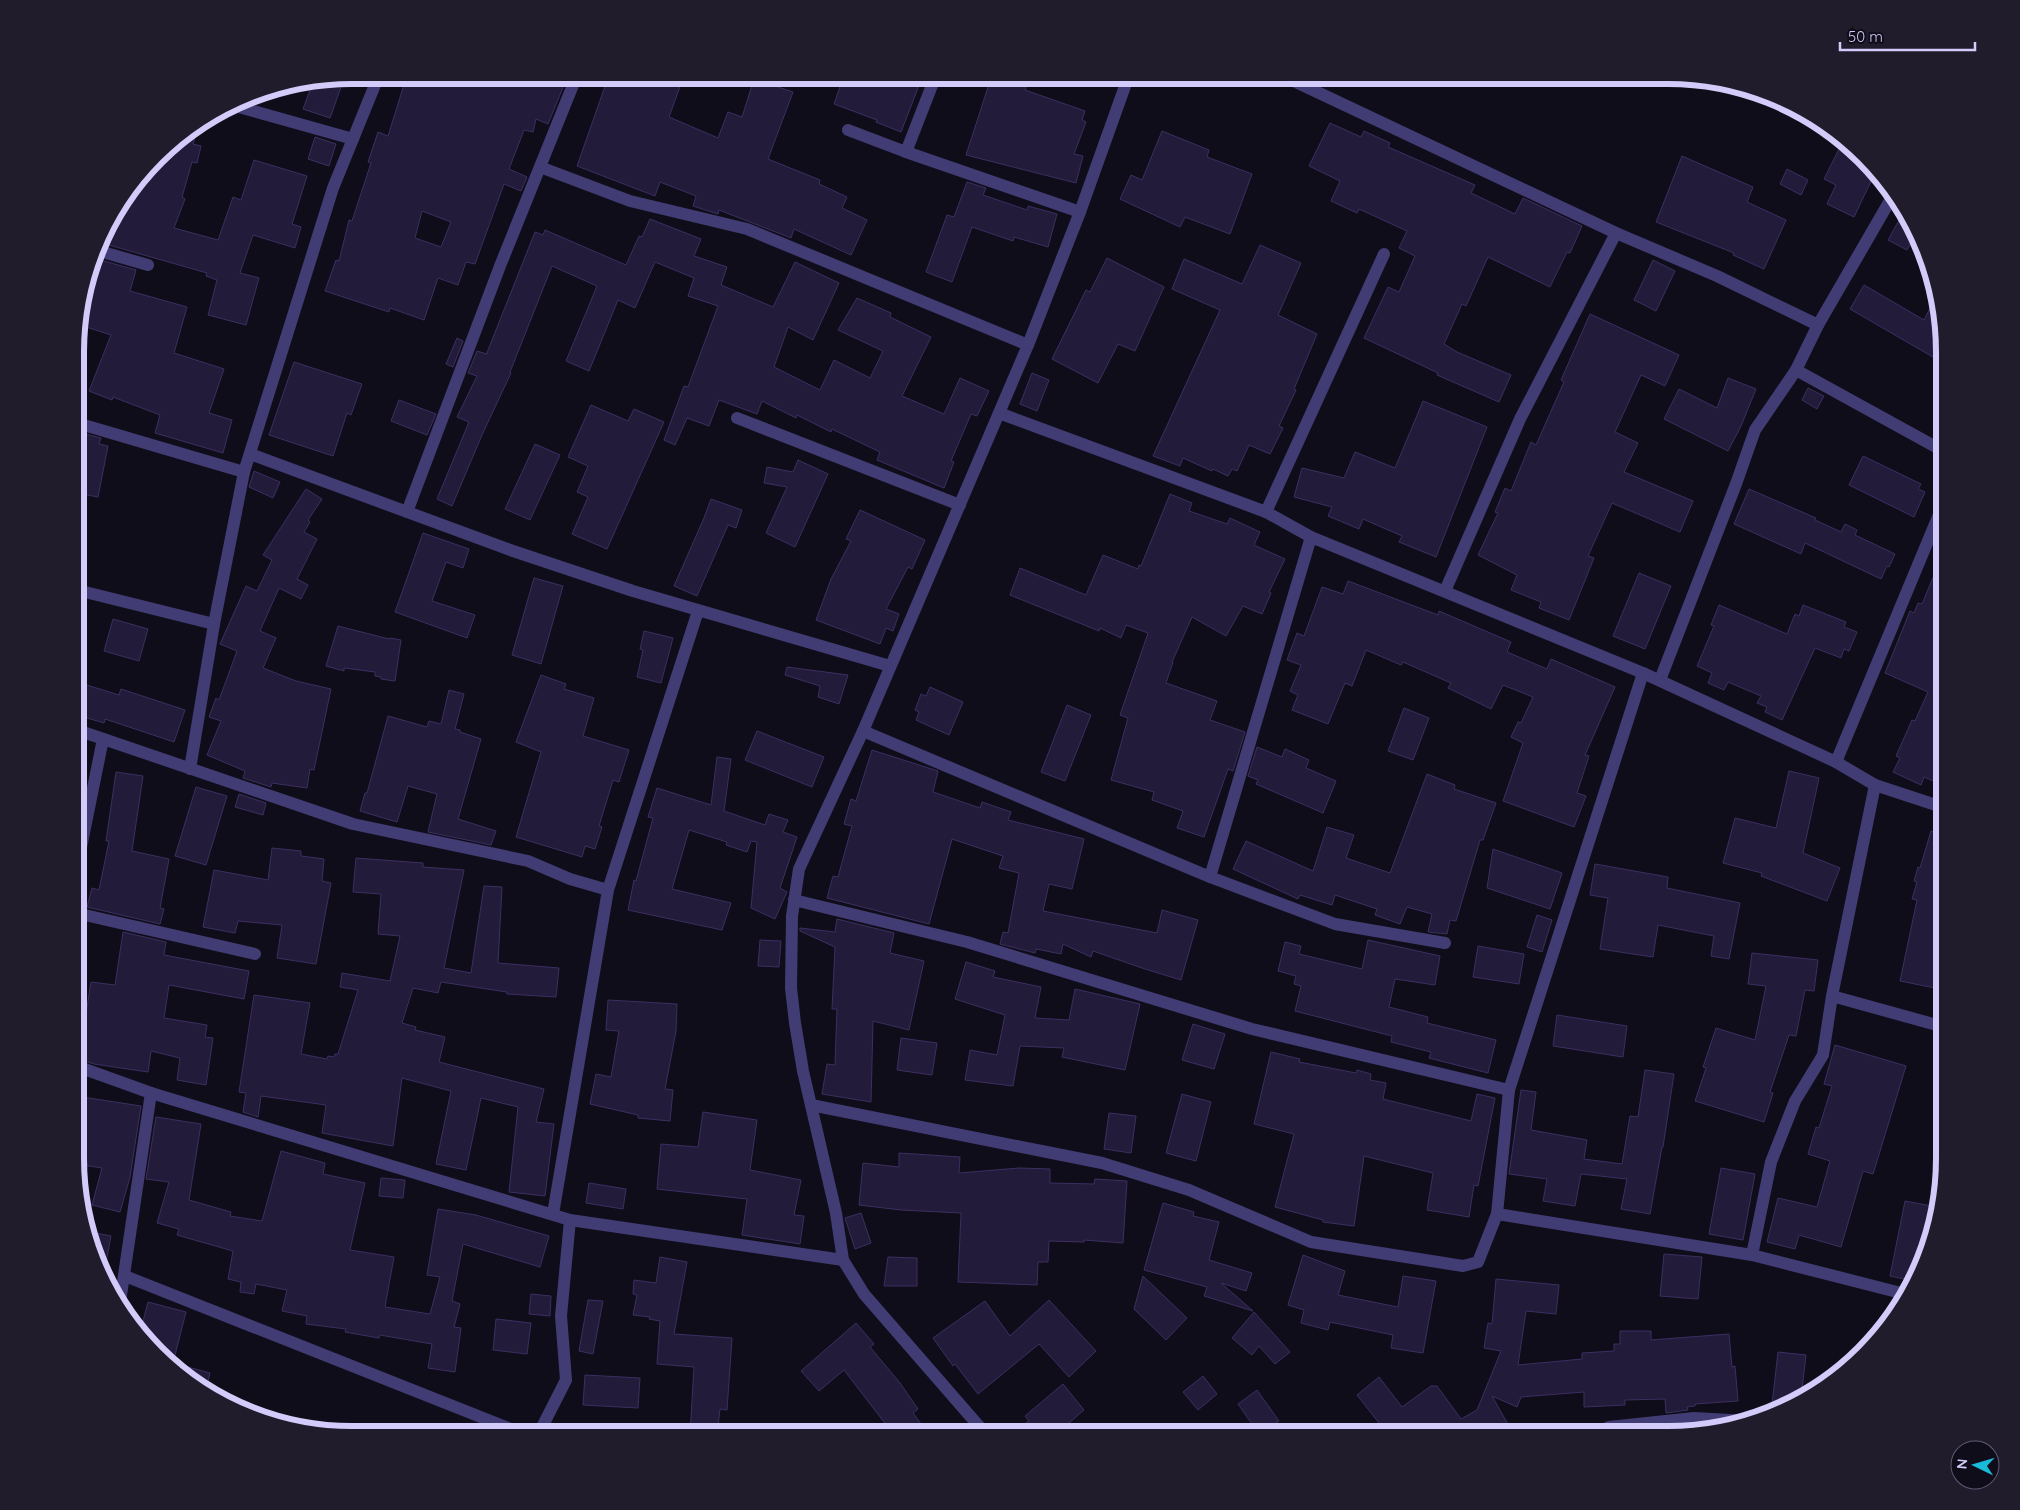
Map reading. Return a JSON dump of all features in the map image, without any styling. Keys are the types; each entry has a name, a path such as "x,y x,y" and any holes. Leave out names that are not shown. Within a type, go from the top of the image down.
{"street":[{"path":"190,769 214,624 244,472 333,188 375,84"},
{"path":"407,512 573,84"},
{"path":"906,152 932,84"},
{"path":"976,1424 864,1294 843,1260 836,1213 811,1105 795,1023 791,988 792,916 799,869 863,731 1028,345 1080,212 1126,84"},
{"path":"1300,84 1616,233 1717,276 1818,325"},
{"path":"241,108 353,139"},
{"path":"848,130 1080,212"},
{"path":"540,167 630,201 747,228 1028,345"},
{"path":"1660,680 1733,493 1755,430 1796,370 1818,325 1890,201"},
{"path":"1445,591 1520,419 1616,233"},
{"path":"103,252 148,265"},
{"path":"1266,512 1384,254"},
{"path":"1796,370 1936,447"},
{"path":"999,414 1266,512 1312,537 1643,672 1836,762 1875,785 1936,805"},
{"path":"737,418 960,505"},
{"path":"84,426 244,472"},
{"path":"250,454 513,551 698,611 890,666"},
{"path":"1836,762 1936,522"},
{"path":"1210,877 1312,537"},
{"path":"84,592 214,624"},
{"path":"553,1214 608,890 698,611"},
{"path":"811,1105 1102,1163 1189,1190 1311,1242 1462,1266 1478,1262 1497,1214 1509,1090 1643,672"},
{"path":"863,731 1210,877 1335,924 1445,943"},
{"path":"84,733 353,824 528,861 570,879 608,890"},
{"path":"84,833 103,739"},
{"path":"1752,1255 1771,1162 1795,1101 1823,1055 1832,996 1875,785"},
{"path":"794,900 967,942 1252,1029 1509,1090"},
{"path":"84,916 255,954"},
{"path":"1832,996 1936,1025"},
{"path":"84,1069 151,1093 570,1220 843,1260"},
{"path":"121,1294 151,1093"},
{"path":"1497,1214 1752,1255 1900,1292"},
{"path":"542,1426 566,1380 561,1316 570,1220"},
{"path":"125,1276 506,1426"},
{"path":"1618,1426 1694,1418 1725,1420"}],"building":[{"path":"342,84 330,118 303,109 311,87"},
{"path":"404,84 564,84 548,124 536,119 533,132 524,130 509,169 527,177 521,191 504,184 475,264 466,262 458,285 438,278 424,320 390,308 389,312 325,291 336,260 339,261 349,220 352,221 371,163 368,162 378,132 388,136","holes":["422,211 451,222 441,247 415,238"]},
{"path":"606,84 681,84 669,117 718,138 728,112 742,117 752,84 769,84 793,92 768,159 820,180 819,184 847,197 842,208 867,220 851,255 794,229 791,238 719,210 718,214 693,206 696,196 660,182 655,196 577,166"},
{"path":"841,84 920,84 901,132 876,122 877,120 834,104"},
{"path":"989,84 1027,84 1025,90 1085,111 1082,120 1086,122 1074,154 1083,156 1076,183 966,155"},
{"path":"1330,123 1361,137 1364,131 1390,143 1388,147 1475,185 1471,193 1515,214 1523,198 1582,226 1570,253 1567,252 1550,287 1488,257 1466,306 1462,304 1444,344 1457,352 1511,375 1499,402 1437,375 1438,373 1364,338 1388,287 1399,292 1415,256 1399,248 1407,231 1359,209 1357,213 1331,201 1340,181 1309,166"},
{"path":"1162,131 1209,150 1207,157 1252,174 1230,234 1185,217 1180,227 1120,199 1131,175 1142,180"},
{"path":"196,134 193,144 201,146 197,163 192,162 182,197 185,199 174,228 218,240 233,197 241,200 254,160 307,176 292,224 301,227 295,248 253,235 240,273 259,278 246,325 208,315 217,280 206,276 207,273 106,244 129,203 150,175 175,150"},
{"path":"315,137 336,144 329,166 308,159"},
{"path":"1840,147 1858,162 1872,178 1854,217 1827,204 1836,185 1824,179"},
{"path":"1682,156 1753,187 1747,202 1786,220 1764,269 1733,255 1734,253 1656,222"},
{"path":"1787,169 1808,180 1801,195 1780,184"},
{"path":"967,182 986,188 983,195 1027,210 1028,206 1057,214 1048,247 1014,237 1013,241 972,227 952,282 926,272 947,215 954,217"},
{"path":"1900,218 1912,240 1907,250 1888,240"},
{"path":"650,219 701,239 694,256 727,267 721,285 773,307 795,262 839,283 813,340 788,327 774,367 820,390 834,360 870,378 883,351 838,330 857,298 891,313 890,317 931,337 902,396 944,414 960,378 989,391 977,416 971,414 951,461 954,462 944,488 877,460 880,452 832,429 831,432 797,415 796,418 762,401 757,414 719,400 709,426 687,418 675,445 664,440 684,386 688,387 718,306 688,296 694,278 655,262 635,308 618,300 589,371 566,361 597,286 552,266 511,373 452,506 437,499 469,422 457,417 477,376 468,373 477,351 487,354 535,232 543,235 545,230 626,265 639,236 642,237"},
{"path":"1260,245 1301,263 1278,315 1317,334 1294,389 1296,390 1279,426 1283,428 1270,454 1249,445 1237,471 1232,469 1228,476 1183,458 1180,466 1153,456 1220,310 1172,289 1184,259 1242,284"},
{"path":"1107,258 1164,287 1135,351 1118,344 1098,383 1052,359 1086,290 1090,292"},
{"path":"100,260 136,270 130,291 187,307 174,353 224,369 209,413 232,420 223,453 155,433 160,415 113,397 112,400 89,391 111,335 85,327 89,300"},
{"path":"1653,260 1675,271 1656,311 1634,300"},
{"path":"1864,285 1924,320 1932,304 1936,335 1936,359 1850,309"},
{"path":"1590,314 1679,355 1665,386 1641,375 1615,432 1638,443 1624,472 1693,501 1680,532 1612,503 1588,556 1594,558 1569,620 1539,608 1541,602 1511,590 1517,575 1478,555 1498,513 1495,512 1505,488 1511,491 1531,442 1536,445 1564,382 1561,380"},
{"path":"457,338 463,341 453,367 446,364"},
{"path":"294,362 362,384 351,415 347,413 333,456 269,435"},
{"path":"1032,373 1049,380 1037,411 1020,404"},
{"path":"1728,378 1756,389 1741,426 1728,451 1664,419 1679,389 1717,408"},
{"path":"1808,388 1824,396 1817,409 1802,400"},
{"path":"399,400 436,414 427,435 391,421"},
{"path":"1423,401 1487,427 1436,557 1399,542 1402,536 1363,519 1359,529 1328,516 1332,507 1294,497 1302,468 1344,478 1355,452 1395,468"},
{"path":"591,405 628,421 634,409 664,422 607,549 572,534 588,497 577,492 588,466 568,457"},
{"path":"85,434 101,438 99,444 108,446 98,497 84,494"},
{"path":"535,444 560,455 530,520 505,509"},
{"path":"1863,456 1921,484 1918,489 1925,492 1914,517 1849,485"},
{"path":"798,460 828,474 795,547 766,533 787,487 764,483 767,467 793,472"},
{"path":"254,471 280,482 273,498 249,487"},
{"path":"306,489 322,499 308,520 310,522 304,532 317,539 297,579 308,585 301,599 279,588 260,631 276,638 263,668 296,681 331,689 314,770 310,769 307,788 272,783 271,787 243,778 245,771 207,755 221,721 209,717 216,698 219,700 237,651 220,644 246,586 257,591 272,560 263,555"},
{"path":"1749,489 1816,518 1815,520 1841,532 1845,524 1857,530 1855,535 1895,554 1889,567 1887,566 1881,579 1805,543 1801,554 1734,524"},
{"path":"1170,494 1192,503 1189,511 1227,524 1230,518 1260,532 1254,545 1285,559 1269,592 1271,593 1262,614 1243,606 1226,636 1192,617 1172,662 1166,683 1217,701 1210,720 1245,732 1233,771 1228,769 1204,837 1177,828 1183,811 1152,800 1154,792 1111,780 1128,718 1120,715 1148,633 1126,625 1121,638 1100,628 1099,631 1010,595 1020,568 1086,595 1103,555 1138,569 1139,565 1141,566"},
{"path":"711,499 742,510 736,528 728,525 697,596 674,586"},
{"path":"860,510 925,540 912,569 908,567 886,609 899,614 893,631 886,628 880,644 816,620 831,579 851,541 846,539"},
{"path":"423,533 469,549 463,568 446,562 432,601 475,615 467,638 395,612"},
{"path":"1936,571 1936,782 1924,777 1921,785 1893,772 1900,758 1896,756 1912,720 1915,721 1928,692 1885,673 1910,611 1914,613 1918,603 1922,604"},
{"path":"1639,573 1671,586 1645,649 1613,636"},
{"path":"534,578 563,586 541,664 512,655"},
{"path":"1348,581 1438,615 1439,611 1511,642 1507,652 1547,669 1551,659 1615,687 1585,755 1589,756 1577,793 1586,796 1574,827 1503,801 1523,743 1511,737 1518,722 1521,723 1533,697 1503,685 1491,709 1448,688 1451,683 1403,662 1401,665 1366,650 1352,686 1345,683 1328,724 1292,710 1298,695 1290,691 1301,665 1287,660 1297,633 1304,636 1322,587 1343,594"},
{"path":"1719,605 1787,634 1795,614 1799,616 1803,605 1846,622 1844,627 1857,632 1849,651 1844,649 1841,658 1815,648 1782,720 1765,712 1767,707 1757,703 1761,696 1728,682 1724,690 1708,683 1712,673 1697,666 1714,626 1711,625"},
{"path":"113,619 148,629 139,661 104,651"},
{"path":"338,626 389,639 401,640 395,681 381,679 381,677 375,676 375,672 344,668 344,671 326,666"},
{"path":"644,631 673,638 661,683 637,677 643,650 640,649"},
{"path":"787,667 848,675 839,704 818,697 820,686 785,675"},
{"path":"541,675 566,684 564,689 594,698 583,736 629,750 619,782 613,780 599,826 602,827 595,849 585,846 582,857 516,837 541,752 516,742"},
{"path":"84,684 119,695 121,689 185,710 174,742 105,719 104,723 84,717"},
{"path":"930,687 963,702 949,735 916,720 919,712 915,710 921,694 926,696"},
{"path":"449,690 464,694 455,729 481,739 458,819 496,831 491,845 428,832 437,794 408,786 397,822 360,811 365,793 367,793 388,716 427,727 429,721 441,724"},
{"path":"1067,705 1091,715 1065,781 1041,772"},
{"path":"1404,708 1429,718 1413,760 1388,751"},
{"path":"757,731 824,757 812,787 745,760"},
{"path":"1257,747 1282,757 1285,749 1309,760 1306,768 1336,781 1323,813 1256,784 1258,780 1248,776"},
{"path":"872,750 938,771 933,792 980,808 982,802 1011,812 1008,820 1084,839 1072,889 1049,884 1043,911 1157,933 1162,910 1198,920 1181,980 1093,951 1091,957 1063,944 1061,954 1036,949 1035,953 1000,944 1003,932 1008,933 1019,873 999,868 1003,856 952,839 929,924 827,898 833,876 838,877 852,826 844,824 851,799 856,801"},
{"path":"717,757 731,759 724,811 765,825 769,814 788,820 783,832 797,837 780,888 787,892 775,919 751,908 757,842 751,841 747,852 726,845 727,842 689,830 672,889 731,903 722,930 628,910 634,880 636,881 653,818 648,817 657,788 711,805"},
{"path":"1789,771 1819,778 1803,853 1840,868 1827,901 1761,876 1762,873 1723,863 1735,818 1776,828"},
{"path":"116,772 143,776 132,851 169,859 160,908 164,909 160,924 87,907 92,888 99,890 109,841 106,841"},
{"path":"1427,774 1455,785 1454,789 1496,803 1483,840 1480,840 1456,921 1450,920 1447,934 1428,932 1432,914 1407,907 1400,924 1375,915 1377,909 1335,895 1332,905 1300,895 1298,899 1233,869 1246,841 1313,871 1327,827 1354,835 1346,858 1390,873"},
{"path":"196,787 227,796 206,865 175,856"},
{"path":"239,794 266,803 263,815 235,807"},
{"path":"1931,831 1936,832 1936,988 1900,981 1917,900 1912,899 1917,882 1914,881 1918,867 1920,868"},
{"path":"272,848 301,851 301,856 324,859 322,881 331,883 316,964 277,958 282,925 238,921 235,933 203,927 214,870 268,880"},
{"path":"1493,849 1562,873 1550,909 1487,888"},
{"path":"356,858 423,863 423,867 464,870 444,968 471,973 484,886 502,887 498,963 559,968 556,997 507,994 507,992 441,982 438,993 413,988 402,1023 416,1027 415,1030 445,1037 439,1062 544,1089 536,1122 554,1124 545,1196 509,1192 518,1107 481,1098 466,1170 436,1164 451,1091 402,1078 393,1146 322,1133 326,1105 261,1096 258,1117 243,1112 246,1093 239,1092 254,995 310,1003 301,1054 327,1059 328,1056 334,1057 335,1054 338,1054 358,990 340,987 342,973 390,981 400,936 378,934 381,894 353,892"},
{"path":"1595,864 1668,877 1667,888 1740,903 1729,959 1711,956 1714,936 1658,925 1653,957 1600,949 1608,898 1590,895"},
{"path":"1537,915 1552,920 1542,952 1527,947"},
{"path":"837,919 894,933 890,953 924,961 909,1030 873,1021 871,1102 822,1094 827,1064 835,1065 837,1009 832,1009 835,947 800,931 800,928 835,932"},
{"path":"123,932 166,942 164,955 249,971 244,999 169,985 164,1018 207,1025 205,1037 213,1038 206,1085 177,1080 180,1058 151,1051 148,1072 94,1064 84,1061 84,1027 91,982 115,985"},
{"path":"760,940 781,941 779,967 758,966"},
{"path":"1368,940 1440,956 1435,985 1395,979 1389,1007 1428,1017 1427,1023 1496,1040 1488,1073 1429,1058 1431,1052 1391,1042 1392,1036 1295,1011 1301,986 1294,984 1296,976 1278,971 1285,942 1301,946 1299,954 1362,969"},
{"path":"1478,946 1524,954 1519,984 1473,977"},
{"path":"1752,953 1818,960 1814,991 1805,990 1796,1036 1789,1035 1770,1092 1773,1093 1764,1122 1695,1101 1706,1068 1703,1067 1716,1028 1755,1040 1766,986 1748,984"},
{"path":"966,962 995,971 993,977 1041,987 1035,1018 1069,1020 1075,989 1140,1004 1125,1070 1062,1057 1064,1048 1020,1046 1013,1086 965,1080 970,1050 997,1055 1005,1015 955,999"},
{"path":"608,1000 677,1004 676,1031 665,1089 673,1090 670,1121 638,1118 638,1115 590,1104 596,1074 611,1077 619,1031 606,1030"},
{"path":"1557,1015 1627,1026 1623,1057 1553,1046"},
{"path":"1193,1024 1225,1034 1214,1069 1182,1060"},
{"path":"901,1038 937,1043 932,1075 897,1070"},
{"path":"1835,1045 1906,1066 1873,1174 1863,1171 1841,1247 1799,1235 1795,1249 1767,1242 1778,1198 1817,1207 1830,1161 1808,1154 1816,1127 1819,1128 1832,1086 1824,1084"},
{"path":"1271,1052 1300,1059 1299,1062 1356,1073 1357,1070 1371,1074 1370,1080 1386,1083 1383,1099 1471,1121 1477,1094 1495,1098 1478,1186 1474,1185 1469,1217 1427,1210 1433,1173 1364,1156 1354,1226 1323,1222 1323,1220 1275,1207 1294,1134 1254,1124"},
{"path":"1645,1070 1674,1074 1650,1214 1621,1209 1627,1179 1581,1174 1575,1206 1543,1201 1547,1179 1509,1174 1521,1090 1536,1092 1531,1130 1587,1140 1584,1159 1622,1164 1630,1116 1638,1117"},
{"path":"1182,1094 1211,1102 1196,1161 1166,1153"},
{"path":"84,1097 141,1106 130,1177 120,1212 92,1205 102,1168 84,1165"},
{"path":"703,1112 757,1120 750,1170 801,1180 794,1215 804,1216 800,1244 742,1235 747,1199 657,1189 661,1144 698,1147"},
{"path":"1109,1113 1136,1116 1131,1153 1104,1149"},
{"path":"156,1117 201,1124 189,1200 231,1212 230,1216 262,1221 281,1151 325,1163 323,1174 365,1183 350,1250 394,1257 385,1307 430,1314 440,1277 427,1275 438,1209 476,1215 549,1236 540,1267 463,1244 452,1301 460,1304 454,1327 461,1328 455,1372 428,1368 432,1344 380,1335 379,1338 345,1332 346,1329 306,1324 307,1316 282,1311 287,1290 256,1284 254,1294 240,1292 241,1282 228,1279 233,1251 177,1235 179,1229 157,1223 169,1182 146,1179"},
{"path":"899,1153 960,1157 959,1173 1019,1168 1050,1169 1050,1183 1094,1184 1095,1179 1127,1181 1123,1243 1084,1240 1084,1242 1049,1241 1048,1262 1038,1262 1037,1285 958,1282 961,1213 901,1210 859,1205 863,1163 899,1167"},
{"path":"1721,1168 1755,1174 1743,1240 1709,1234"},
{"path":"381,1178 405,1180 403,1198 379,1196"},
{"path":"589,1183 626,1189 623,1209 586,1203"},
{"path":"1905,1201 1932,1206 1922,1244 1909,1277 1907,1280 1890,1276"},
{"path":"1163,1203 1194,1212 1193,1216 1219,1222 1209,1260 1252,1273 1246,1291 1221,1283 1253,1311 1204,1296 1207,1287 1144,1270"},
{"path":"861,1213 871,1243 855,1249 845,1218"},
{"path":"95,1233 111,1236 106,1265"},
{"path":"1664,1254 1702,1257 1698,1299 1660,1296"},
{"path":"1303,1255 1345,1271 1338,1295 1398,1307 1403,1276 1436,1281 1423,1353 1391,1348 1393,1335 1330,1322 1328,1330 1301,1323 1304,1310 1288,1305"},
{"path":"660,1257 687,1262 674,1334 732,1338 727,1410 720,1409 718,1426 691,1426 694,1367 657,1364 660,1321 649,1319 650,1317 633,1315 637,1295 633,1294 634,1280 656,1283"},
{"path":"888,1257 917,1258 917,1286 884,1286"},
{"path":"1143,1276 1187,1318 1166,1340 1134,1309"},
{"path":"1496,1279 1559,1285 1556,1314 1526,1311 1518,1365 1582,1359 1582,1353 1614,1351 1614,1344 1620,1344 1620,1331 1651,1331 1651,1340 1729,1334 1732,1367 1735,1366 1738,1401 1695,1404 1695,1406 1687,1407 1688,1410 1666,1413 1665,1399 1625,1400 1625,1405 1584,1407 1584,1392 1521,1397 1517,1407 1492,1396 1509,1426 1378,1426 1379,1423 1357,1395 1379,1377 1402,1407 1431,1386 1437,1386 1461,1419 1477,1410 1501,1351 1484,1348 1488,1323 1492,1324"},
{"path":"531,1294 551,1296 550,1316 529,1314"},
{"path":"588,1300 603,1301 593,1354 579,1351"},
{"path":"1049,1300 1096,1351 1069,1377 1039,1344 978,1394 955,1364 953,1366 933,1338 985,1301 1010,1336"},
{"path":"148,1302 186,1312 174,1359 162,1348 142,1325"},
{"path":"1254,1312 1290,1352 1275,1364 1259,1346 1252,1355 1232,1338"},
{"path":"496,1319 531,1323 527,1354 493,1350"},
{"path":"856,1323 874,1344 870,1347 900,1383 918,1409 913,1413 922,1426 887,1426 844,1370 819,1391 801,1371"},
{"path":"1778,1352 1806,1355 1802,1390 1772,1406"},
{"path":"182,1365 210,1373 207,1384"},
{"path":"585,1375 640,1378 638,1408 583,1405"},
{"path":"1203,1376 1217,1394 1198,1410 1183,1392"},
{"path":"1063,1384 1084,1410 1065,1426 1022,1426 1029,1421 1025,1416"},
{"path":"1257,1390 1279,1421 1271,1426 1253,1426 1238,1404"}]}
